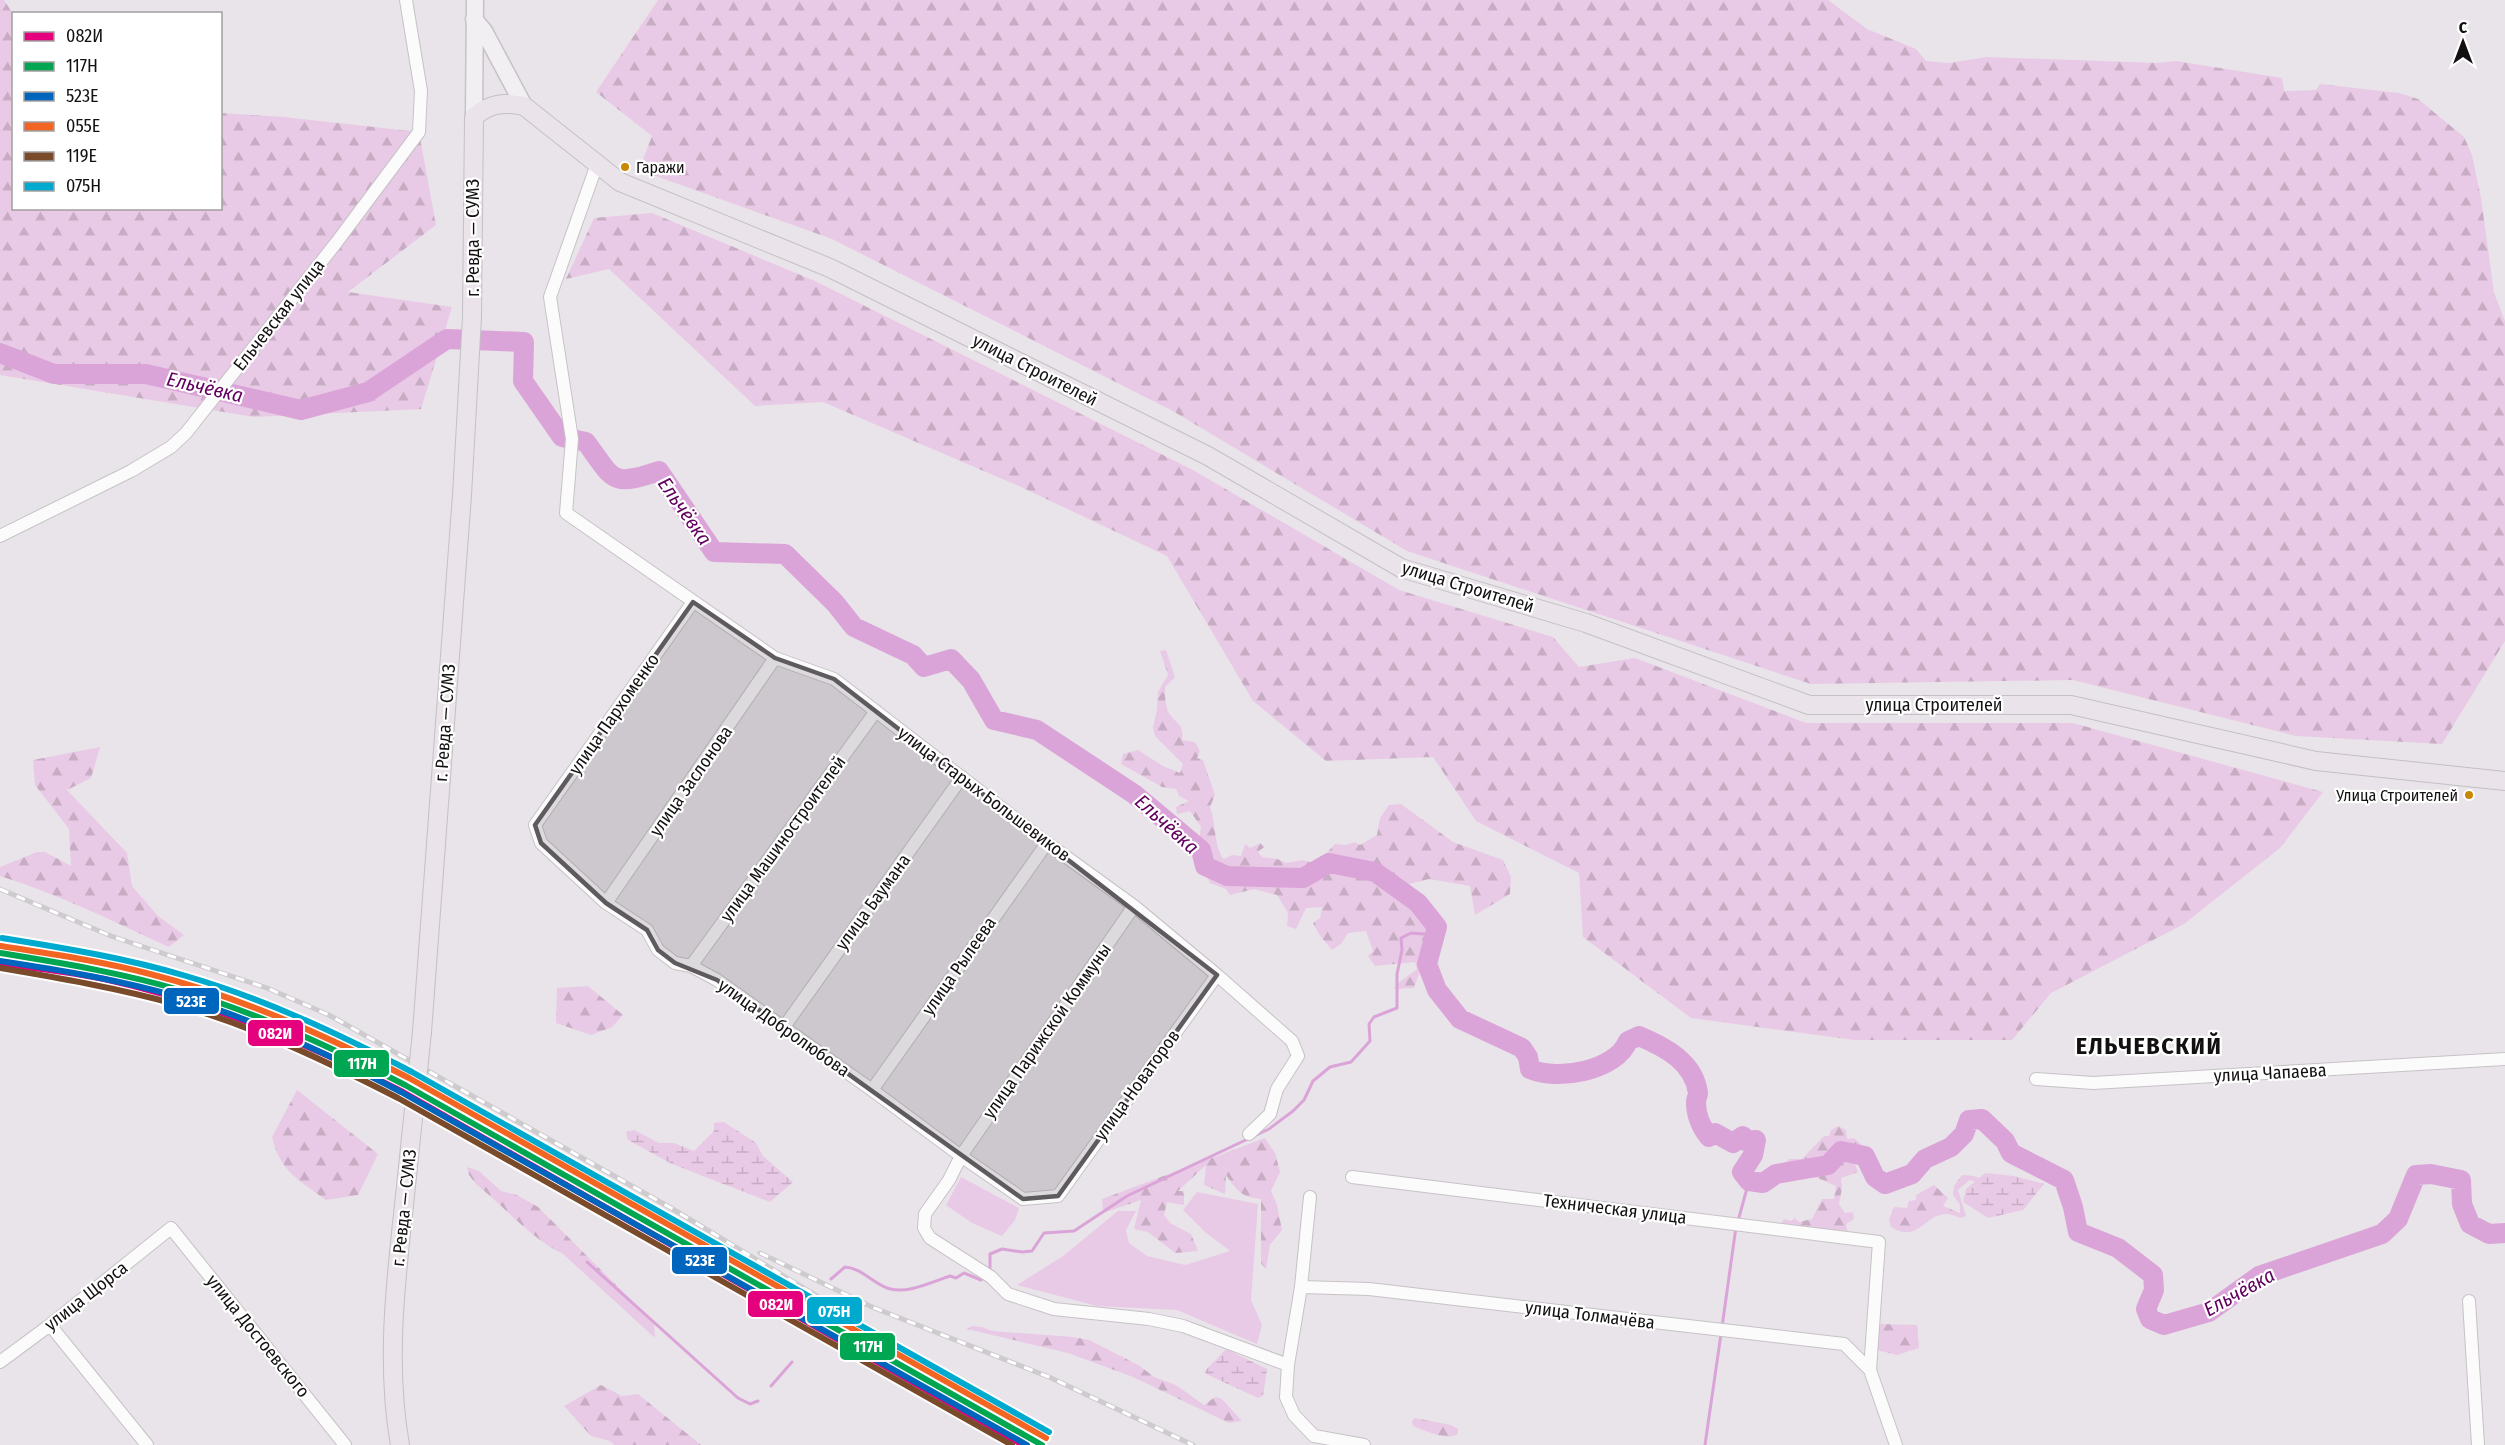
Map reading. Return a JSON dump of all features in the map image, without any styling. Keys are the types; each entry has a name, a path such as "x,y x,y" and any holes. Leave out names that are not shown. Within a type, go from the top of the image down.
{"main road":[{"path":"474,117 483,108 495,104 510,103 524,106"},
{"name":"улица Строителей","path":"524,106 620,182 830,268 1208,456 1401,568 1586,623 1809,705 2071,705 2316,761 2505,781"},
{"name":"г. Ревда — СУМЗ","path":"400,1445 393,1372 393,1317 422,1032 462,495 472,316 474,117"}],"street":[{"name":"Ельчевская улица","path":"0,536 131,471 171,447 186,433 336,243 419,132 421,91 406,0"},
{"name":"г. Ревда — СУМЗ","path":"474,0 474,117"},
{"name":"улица Строителей","path":"474,19 484,31 524,106"},
{"name":"улица Старых Большевиков","path":"597,164 550,297 572,439 566,513 693,603 776,658 834,679 1047,843 1134,906 1292,1041 1298,1056 1277,1089 1270,1114 1249,1134"},
{"name":"улица Пархоменко","path":"535,825 693,603"},
{"name":"улица Заслонова","path":"606,903 776,658"},
{"name":"улица Машиностроителей","path":"691,966 876,711"},
{"name":"улица Баумана","path":"784,1027 962,777"},
{"name":"улица Добролюбова","path":"535,825 541,843 606,903 647,930 658,950 675,963 691,966 717,980 1023,1198 1058,1196"},
{"name":"улица Рылеева","path":"872,1090 1047,843"},
{"name":"улица Парижской Коммуны","path":"1134,906 961,1156 949,1180 925,1214 924,1228 930,1238 991,1277 1008,1294 1054,1310 1149,1319 1183,1326 1288,1365"},
{"name":"улица Новаторов","path":"1058,1196 1217,975"},
{"name":"улица Чапаева","path":"2036,1079 2093,1083 2505,1059"},
{"name":"Техническая улица","path":"1352,1177 1879,1242 1870,1370"},
{"path":"1310,1197 1288,1365 1288,1404 1298,1420 1314,1436 1364,1445"},
{"name":"улица Щорса","path":"0,1362 171,1228"},
{"name":"улица Достоевского","path":"171,1228 345,1445"},
{"name":"улица Толмачёва","path":"1300,1287 1369,1289 1844,1344 1870,1370"},
{"path":"2469,1301 2478,1445"},
{"path":"50,1325 147,1445"},
{"path":"1870,1370 1896,1445"}],"highlighted area":[{"path":"693,602 775,658 834,679 1217,975 1058,1196 1023,1199 717,980 675,963 658,950 647,930 606,903 541,843 535,825"}],"green space":[{"path":"0,0 4,0 12,12 12,210 222,210 222,113 284,117 419,132 436,225 348,292 452,307 421,409 254,417 0,375"},
{"path":"658,0 1828,0 1867,29 1916,49 1926,61 1948,63 1987,57 2157,63 2176,61 2282,78 2284,91 2316,90 2320,84 2399,93 2418,99 2464,137 2472,155 2481,198 2494,293 2505,321 2505,641 2442,744 2296,736 2073,680 1811,684 1407,551 1171,410 832,239 639,170 652,136 596,92"},
{"path":"652,213 815,281 1193,470 1399,590 1553,637 1579,667 1635,658 1806,723 2073,723 2323,792 2280,848 2184,924 2051,993 2012,1040 1854,1040 1691,1018 1583,937 1579,873 1476,821 1433,757 1326,761 1253,701 1167,556 1021,487 823,402 755,406 609,269 566,279 594,218"},
{"path":"1166,650 1175,677 1165,687 1167,707 1181,728 1182,740 1195,742 1200,751 1197,758 1203,760 1215,795 1210,807 1218,849 1224,859 1232,855 1241,856 1245,844 1250,848 1260,843 1264,847 1258,852 1262,857 1286,863 1303,860 1313,863 1320,860 1335,844 1346,845 1355,842 1360,845 1377,835 1380,818 1389,805 1401,804 1453,842 1503,860 1511,877 1510,894 1475,915 1470,886 1429,879 1409,884 1439,918 1414,988 1394,989 1397,984 1417,969 1415,962 1375,966 1368,956 1373,951 1366,931 1348,933 1341,944 1332,950 1313,923 1320,918 1322,907 1306,908 1296,929 1287,926 1288,913 1277,895 1254,889 1230,895 1226,889 1210,883 1197,854 1201,827 1190,811 1177,814 1176,807 1189,801 1179,796 1176,789 1162,787 1121,764 1123,754 1138,750 1163,766 1180,773 1183,764 1155,736 1153,727 1158,692 1168,675 1160,651"},
{"path":"100,747 91,778 67,790 127,853 132,886 158,916 184,935 169,947 65,900 0,876 0,867 37,852 45,852 71,866 69,829 35,785 33,760"},
{"path":"588,986 623,1015 612,1027 591,1035 556,1023 557,988"},
{"path":"297,1090 378,1154 358,1195 326,1200 299,1181 280,1159 272,1137"},
{"path":"724,1122 756,1143 763,1156 793,1182 770,1202 672,1164 628,1140 626,1132 634,1130 659,1143 674,1143 694,1151 714,1131 714,1123"},
{"path":"1838,1126 1846,1130 1847,1139 1854,1138 1866,1149 1869,1156 1864,1163 1855,1164 1858,1172 1841,1178 1839,1204 1845,1213 1853,1212 1854,1219 1846,1224 1848,1233 1781,1224 1784,1219 1791,1221 1795,1218 1799,1222 1812,1219 1822,1199 1834,1199 1836,1186 1818,1178 1795,1175 1793,1168 1797,1165 1789,1166 1787,1162 1789,1159 1802,1159 1824,1136 1829,1136 1831,1130"},
{"path":"1265,1138 1275,1153 1280,1172 1271,1191 1277,1205 1282,1230 1270,1245 1266,1269 1261,1263 1261,1199 1249,1197 1240,1192 1226,1175 1225,1194 1204,1185 1206,1165 1178,1191 1184,1191 1184,1205 1167,1202 1164,1215 1170,1223 1191,1234 1198,1251 1175,1253 1148,1232 1134,1229 1141,1200 1103,1213 1102,1199"},
{"path":"467,1167 479,1171 501,1191 517,1195 538,1207 654,1323 655,1338 563,1254 540,1240 476,1184 469,1175"},
{"path":"1985,1173 2014,1176 2044,1184 2023,1210 1988,1218 1963,1202 1966,1189"},
{"path":"1962,1175 1980,1178 1995,1188 1970,1180 1958,1190 1966,1216 1961,1218 1949,1214 1939,1215 1909,1232 1891,1227 1889,1219 1894,1207 1907,1208 1909,1201 1916,1200 1916,1195 1934,1185 1948,1198 1943,1206 1960,1213 1960,1205 1953,1195 1954,1186"},
{"path":"961,1177 1019,1208 1015,1220 1002,1236 972,1223 946,1205"},
{"path":"1197,1192 1258,1204 1251,1300 1262,1325 1257,1344 1177,1310 1097,1306 1017,1285 1063,1256 1118,1211 1136,1211 1126,1230 1129,1243 1147,1256 1185,1265 1230,1251 1205,1232 1183,1210"},
{"path":"1877,1324 1917,1325 1919,1348 1897,1355 1873,1349"},
{"path":"972,1326 993,1331 1089,1340 1140,1366 1154,1377 1176,1385 1204,1405 1215,1397 1222,1399 1242,1421 1229,1423 1133,1377 1068,1353 967,1329"},
{"path":"1226,1349 1267,1369 1263,1396 1258,1398 1206,1374 1205,1371"},
{"path":"601,1385 622,1396 638,1394 701,1445 614,1445 610,1441 591,1436 564,1406"},
{"path":"1415,1418 1451,1425 1458,1429 1458,1434 1442,1436 1430,1433 1413,1426 1412,1421"}],"waterway":[{"name":"Ельчёвка","path":"0,353 54,374 146,374 301,410 368,392 447,339 524,342 523,381 562,437 586,442 609,473 615,477 632,479 659,471 714,552 785,554 835,603 854,627 913,655 924,667 951,659 971,680 994,720 1037,730 1134,794 1201,850 1205,866 1227,876 1303,878 1329,863 1375,872 1418,903 1437,927 1427,964 1437,990 1460,1019 1522,1048 1528,1057 1530,1069 1555,1074 1585,1071 1599,1066 1612,1060 1628,1041 1639,1036 1659,1045 1677,1057 1691,1073 1698,1093 1696,1102 1698,1117 1709,1137 1715,1133 1733,1143 1743,1136 1746,1141 1756,1140 1753,1155 1742,1172 1749,1181 1763,1183 1776,1174 1828,1165 1841,1151 1865,1156 1875,1177 1885,1184 1912,1174 1925,1159 1951,1147 1964,1134 1969,1120 1982,1119 2005,1141 2011,1153 2064,1180 2078,1232 2118,1248 2153,1275 2154,1290 2146,1309 2150,1319 2164,1325 2209,1312 2259,1276 2382,1234 2398,1219 2416,1175 2431,1174 2461,1180 2462,1204 2470,1224 2489,1234 2505,1233"},
{"path":"990,1271 990,1254 1002,1249 1032,1251 1044,1233 1074,1231 1127,1196 1269,1129 1293,1111 1304,1100 1313,1081 1330,1067 1351,1062 1370,1041 1369,1024 1374,1017 1397,1008 1397,974 1402,950 1401,938 1411,933 1435,935"},
{"path":"1738,1221 1749,1181"},
{"path":"1722,1327 1736,1227"},
{"path":"587,1262 738,1398 750,1404 758,1401"},
{"path":"831,1279 845,1267 856,1270 894,1290 919,1287 950,1276 956,1278 964,1273 981,1280 983,1278"},
{"path":"1705,1445 1721,1334"},
{"path":"771,1386 792,1362"}],"railway":[{"path":"0,889 111,936 267,988 329,1015 671,1208 888,1339"},
{"path":"760,1253 872,1307 1049,1377 1193,1445"}],"transit line":[{"name":"075Н","path":"2,938 118,959 186,976 273,1006 357,1044 412,1072 1049,1432"},
{"name":"055Е","path":"1,946 113,965 184,983 250,1006 346,1047 409,1078 1046,1438"},
{"name":"117Н","path":"0,953 115,974 183,991 268,1021 351,1058 405,1085 1042,1445"},
{"name":"523Е","path":"0,961 135,985 179,997 236,1016 320,1052 401,1092 1027,1445"},
{"name":"082И","path":"0,964 78,974 143,988 220,1012 331,1057 403,1092 1023,1445"},
{"name":"119Е","path":"0,968 110,988 175,1004 233,1023 316,1058 398,1098 1012,1445"}],"place":[{"name":"Гаражи","path":"625,167"},
{"name":"Улица Строителей","path":"2469,795"}],"district":[{"name":"ЕЛЬЧЕВСКИЙ","path":"2149,1046"}]}
